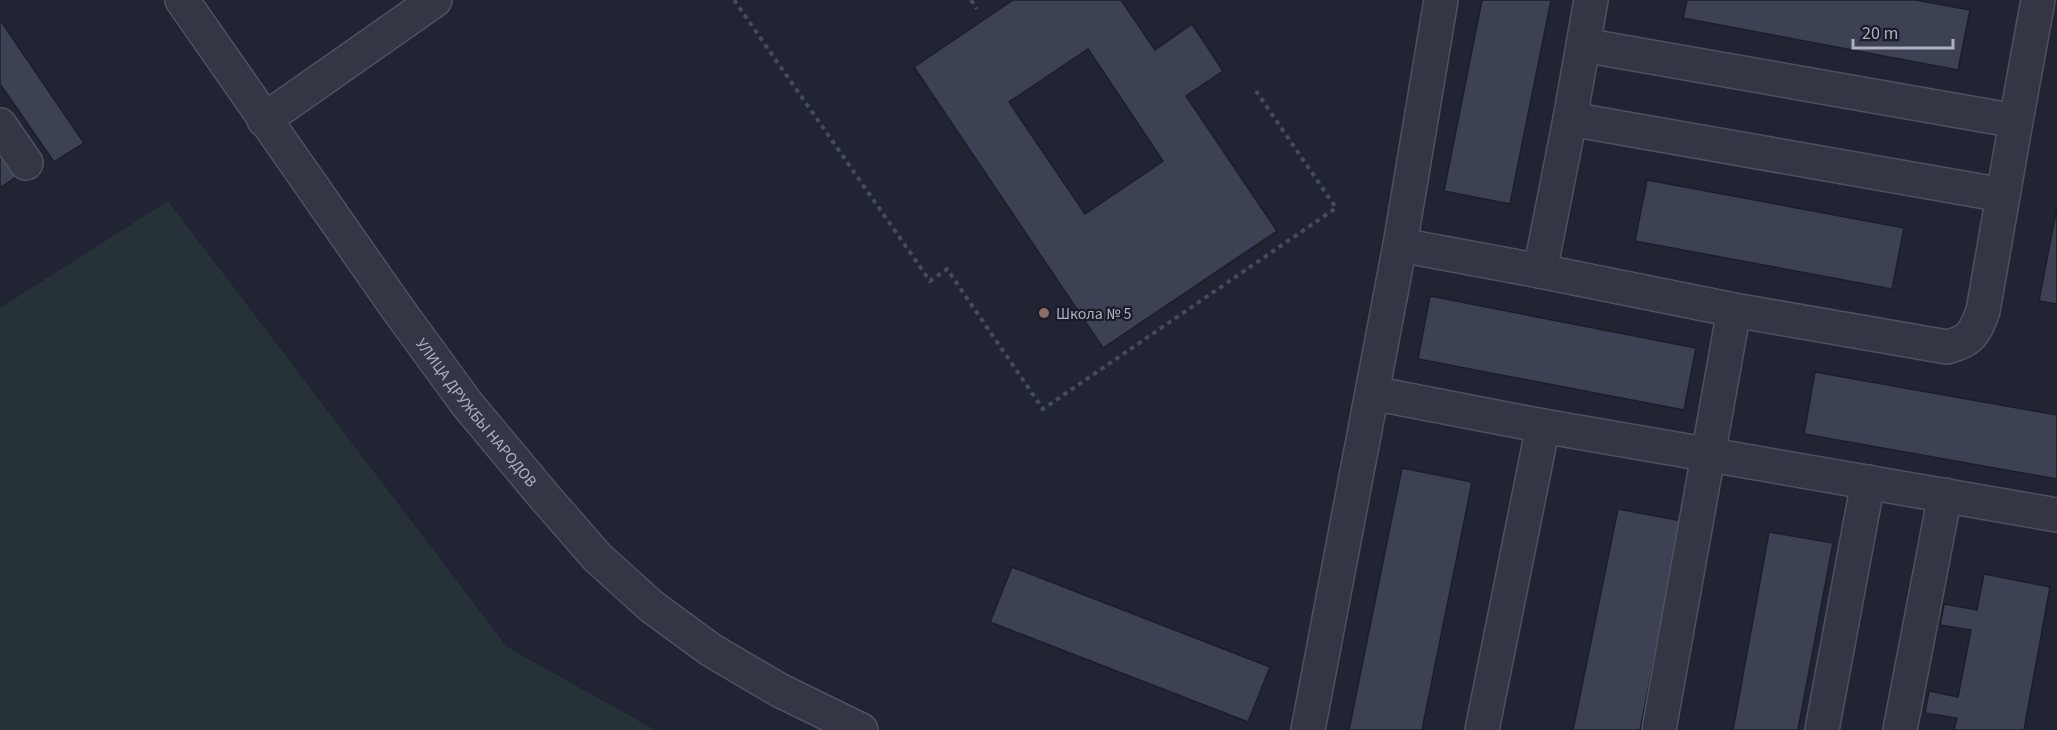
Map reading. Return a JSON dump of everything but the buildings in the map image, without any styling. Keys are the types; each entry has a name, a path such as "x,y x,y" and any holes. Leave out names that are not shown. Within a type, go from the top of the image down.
{"street":[{"name":"УЛИЦА ДРУЖБЫ НАРОДОВ","path":"182,0 397,309 467,404 597,557 651,606 711,650 778,690 861,730"},
{"path":"264,120 435,0"},
{"path":"1308,730 1400,245 1441,0"},
{"path":"1540,271 1591,0"},
{"path":"1400,245 1734,310 1947,347 1964,343 1976,330 1983,311 2038,0"},
{"path":"1583,45 2016,121"},
{"path":"1570,119 2003,195"},
{"path":"0,125 26,163"},
{"path":"1659,730 1734,310"},
{"path":"1372,393 1543,426 2057,515"},
{"path":"1482,730 1543,426"},
{"path":"1822,730 1868,482"},
{"path":"1900,730 1945,495"}],"path":[{"path":"734,0 930,281 947,269 1043,409 1336,208 1256,91"},
{"path":"971,0 977,9"}],"shaded area":[{"path":"168,201 507,647 655,730 0,730 0,308"}],"place":[{"name":"Школа № 5","path":"1044,313"}]}
